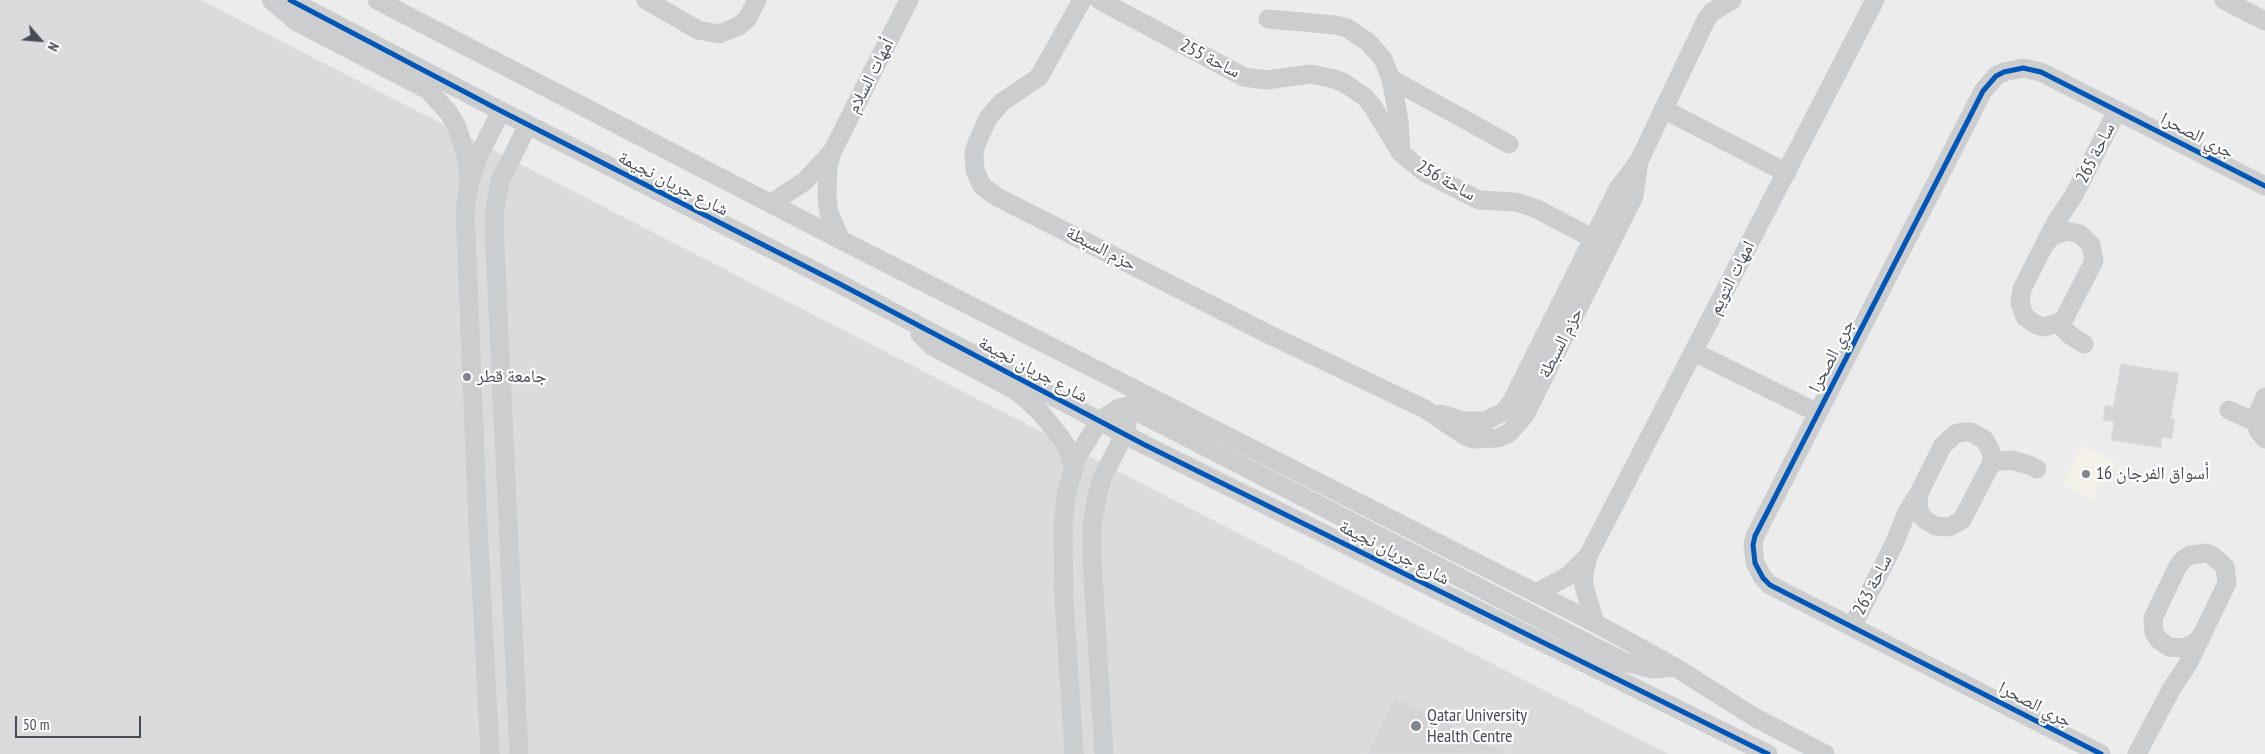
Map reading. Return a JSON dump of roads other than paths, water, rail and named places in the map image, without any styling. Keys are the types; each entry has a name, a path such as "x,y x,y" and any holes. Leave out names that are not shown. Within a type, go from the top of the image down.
{"street":[{"path":"271,0 297,22 428,90 449,113 457,127 466,155 469,184"},
{"name":"شارع جريان نجيمة","path":"290,0 528,125 913,322 1125,434 1633,689 1768,754"},
{"name":"شارع جريان نجيمة","path":"377,0 841,240 1595,623 1675,667 1754,717 1825,754"},
{"path":"654,4 690,18 710,22 730,17 738,12 748,0"},
{"path":"654,4 698,30 719,34 739,26 747,19 757,0"},
{"name":"أمهات السلام","path":"841,240 829,213 827,198 828,167 832,152 909,0"},
{"name":"حزم السبطة","path":"1082,0 1039,77 1002,102 988,118 974,153 974,170 982,186 997,196 1257,328 1425,409 1462,434 1473,439 1498,438 1509,433 1510,418 1517,394 1556,333 1586,274 1634,196 1639,161"},
{"name":"ساحة 255","path":"1099,0 1244,77 1266,80 1312,74 1335,79 1356,90"},
{"name":"امهات التويم","path":"1595,623 1584,586 1584,573 1588,556 1875,0"},
{"path":"2224,0 2265,21"},
{"name":"حزم السبطة","path":"1586,274 1594,239 1618,189 1639,161 1707,18 1721,3"},
{"path":"1268,19 1322,23 1347,28 1378,51 1391,79 1399,120 1401,153"},
{"name":"جري الصحرا","path":"2101,754 1770,584 1758,571 1753,554 1755,536 1988,83 2004,72 2023,68 2032,69 2264,184"},
{"path":"1391,79 1509,144"},
{"name":"ساحة 256","path":"1356,90 1374,107 1401,153 1424,172 1471,197 1487,202 1525,205 1594,239"},
{"path":"1663,109 1787,173"},
{"path":"490,754 465,211 469,184 482,146 501,111"},
{"name":"ساحة 265","path":"2074,195 2075,214 2080,234 2092,245 2094,261 2068,313 2058,323 2044,326 2030,322 2025,317 2020,303 2022,289 2056,222 2074,195 2117,111"},
{"path":"519,754 494,226 500,181 528,125"},
{"name":"أمهات السلام","path":"772,203 804,181 832,152"},
{"path":"2047,242 2052,236 2066,231 2080,234"},
{"path":"913,322 918,332 932,346 1006,385 1026,399 1041,413 1061,438 1068,449 1072,467"},
{"path":"2058,323 2070,335 2084,344"},
{"name":"جري الصحرا","path":"1694,352 1818,413"},
{"path":"1110,376 1122,395 1126,406 1127,419 1125,434 1103,476 1094,508 1092,524 1092,560 1104,750 1074,750 1064,599 1063,528 1066,494 1072,467 1100,420 1111,412 1126,406 1145,403 1166,404"},
{"path":"2261,431 2257,415 2265,397"},
{"path":"1126,406 1624,662 1653,669 1675,667"},
{"path":"2229,410 2261,431"},
{"name":"ساحة 263","path":"1852,627 1894,544 1907,512 1943,445 1955,434 1971,432 1978,435 1989,446 1992,462 1962,520 1949,527 1935,526 1917,530 1894,544"},
{"path":"1992,462 2010,460 2029,464 2037,469"},
{"path":"1919,492 1918,506 1920,513 1924,519 1935,526"},
{"path":"2137,754 2172,688 2188,664 2227,583 2224,567 2220,561 2206,553 2198,553 2183,560 2155,611 2154,633 2163,644 2172,669 2172,688"},
{"name":"امهات التويم","path":"1536,593 1568,576 1588,556"},
{"path":"2163,644 2170,647 2183,648 2195,643 2200,637"},
{"path":"488,708 516,707"}],"place":[{"name":"جامعة قطر","path":"467,377"},
{"name":"أسواق الفرجان 16","path":"2086,474"},
{"name":"Qatar University Health Centre","path":"1416,726"}]}
